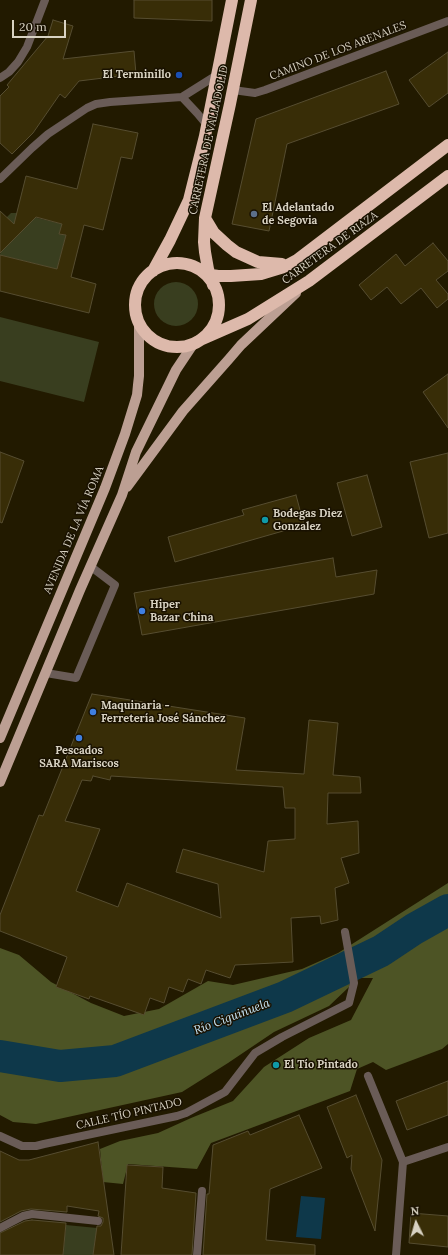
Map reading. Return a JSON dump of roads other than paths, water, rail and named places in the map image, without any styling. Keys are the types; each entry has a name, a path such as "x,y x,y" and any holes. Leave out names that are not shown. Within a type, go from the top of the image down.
{"highway":[{"name":"CARRETERA DE VALLADOLID","path":"153,271 189,200 207,125 232,0"},
{"name":"CARRETERA DE VALLADOLID","path":"209,278 205,252 205,218 251,0"},
{"name":"CARRETERA DE RIAZA","path":"209,278 261,274 284,267 297,260 448,145"},
{"name":"CARRETERA DE RIAZA","path":"197,342 248,319 309,281 448,176"},
{"path":"205,218 219,238 236,252 250,259 266,264 280,265 297,260"},
{"path":"179,264 193,267 209,278 218,298 219,304 217,318 210,330 197,342 181,347 175,347 162,344 146,334 136,317 135,304 137,291 144,280 153,271 165,265 179,264"}],"main road":[{"path":"122,495 183,411 228,359 309,281"},
{"name":"AVENIDA DE LA VÍA ROMA","path":"0,738 102,495 125,434 137,395 139,376 139,323"},
{"path":"0,782 90,566 122,495 136,452 176,370 197,342"}],"street":[{"path":"0,78 9,72 18,62 27,47 45,0"},
{"name":"CAMINO DE LOS ARENALES","path":"233,90 259,92 448,21"},
{"path":"0,179 48,134 87,108 96,104 110,102 182,97 217,75"},
{"path":"182,97 207,125"},
{"path":"46,673 76,678 115,585 90,566"},
{"name":"CALLE TÍO PINTADO","path":"0,1136 22,1146 36,1146 177,1116 186,1113 225,1092 255,1054 282,1037 349,1003 354,983 345,932"},
{"path":"368,1076 403,1162 396,1255"},
{"path":"403,1162 448,1147"},
{"path":"196,1255 202,1191"},
{"path":"0,1228 23,1216 32,1214 98,1221"}],"water":[{"path":"301,1196 325,1198 321,1239 296,1237"}],"waterway":[{"name":"Río Ciguiñuela","path":"0,1056 60,1066 115,1061 285,997 381,951 414,929 448,910"}],"place":[{"name":"El Terminillo","path":"179,75"},
{"name":"El Adelantado de Segovia","path":"254,214"},
{"name":"Bodegas Diez Gonzalez","path":"265,520"},
{"name":"Hiper Bazar China","path":"142,611"},
{"name":"Maquinaria - Ferretería José Sánchez","path":"93,712"},
{"name":"Pescados SARA Mariscos","path":"79,738"},
{"name":"El Tío Pintado","path":"276,1065"}]}
